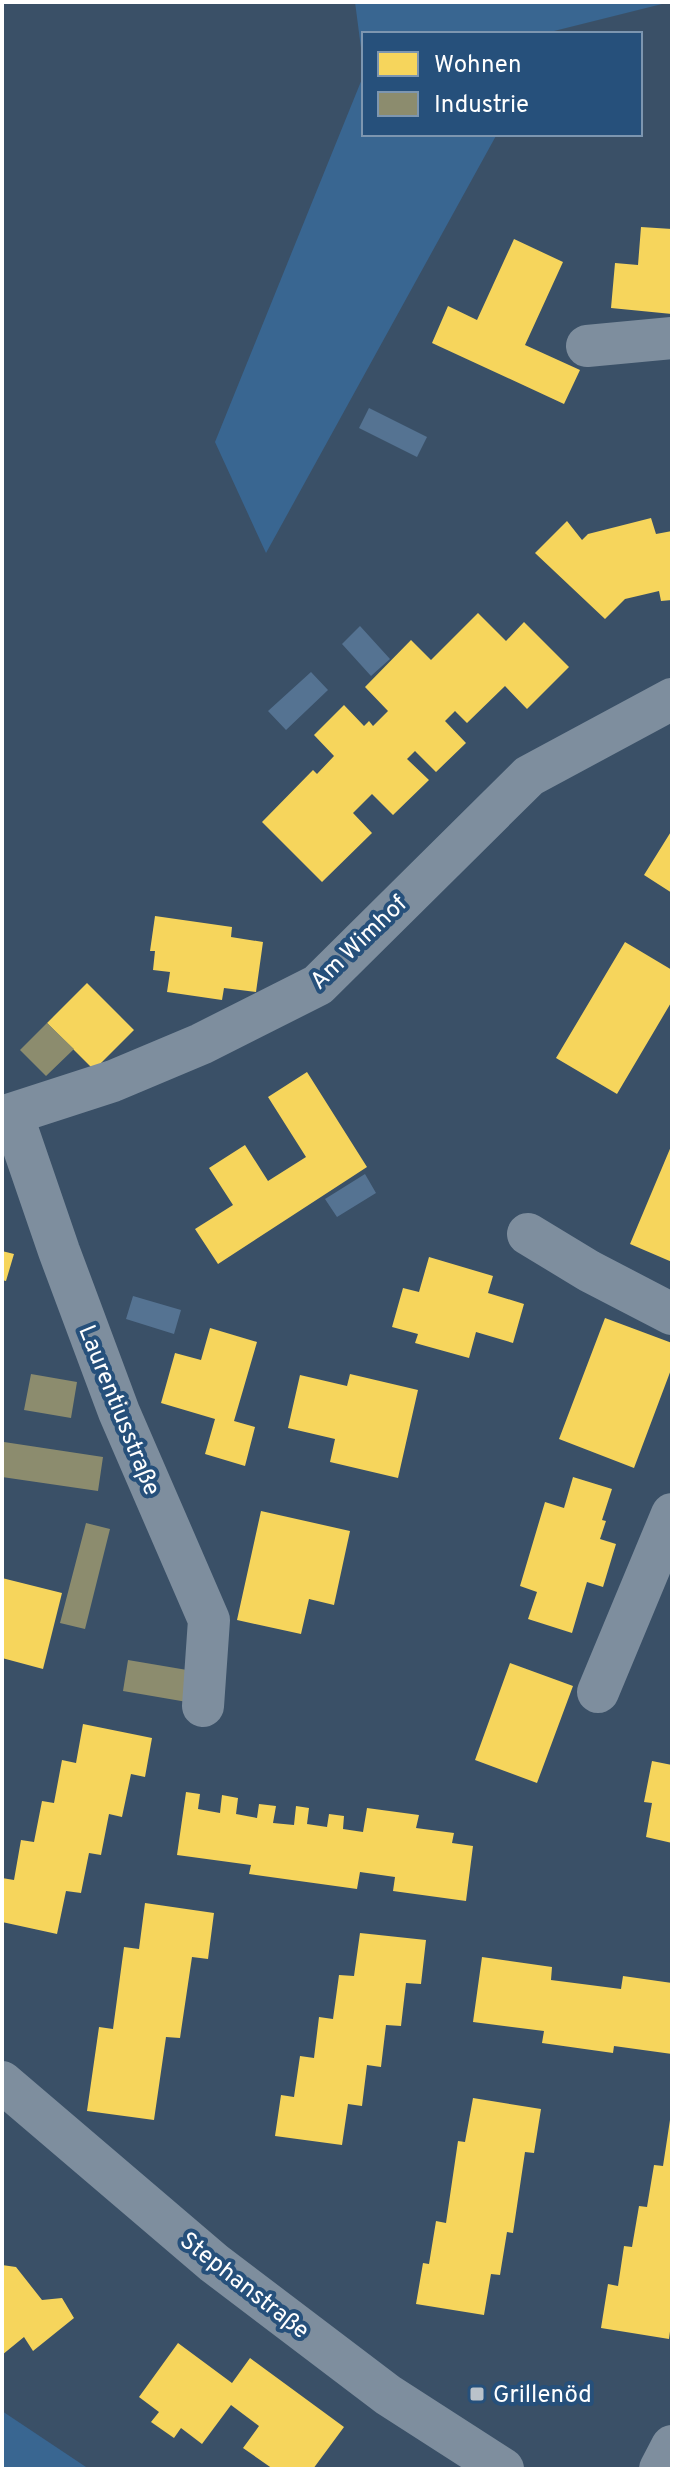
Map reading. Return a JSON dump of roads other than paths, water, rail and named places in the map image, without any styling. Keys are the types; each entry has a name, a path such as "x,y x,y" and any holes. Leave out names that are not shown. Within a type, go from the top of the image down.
{"street":[{"path":"587,346 672,338"},
{"name":"Am Wimhof","path":"7,1116 113,1081 201,1044 318,985 529,776 672,699"},
{"name":"Laurentiusstraße","path":"7,1116 119,1412 209,1620 203,1706"},
{"path":"528,1234 589,1271 672,1314"},
{"path":"598,1692 672,1514"},
{"name":"Stephanstraße","path":"2,2082 214,2263 388,2395 503,2469"},
{"path":"660,2469 672,2446"}],"place":[{"name":"Grillenöd","path":"477,2394"}]}
